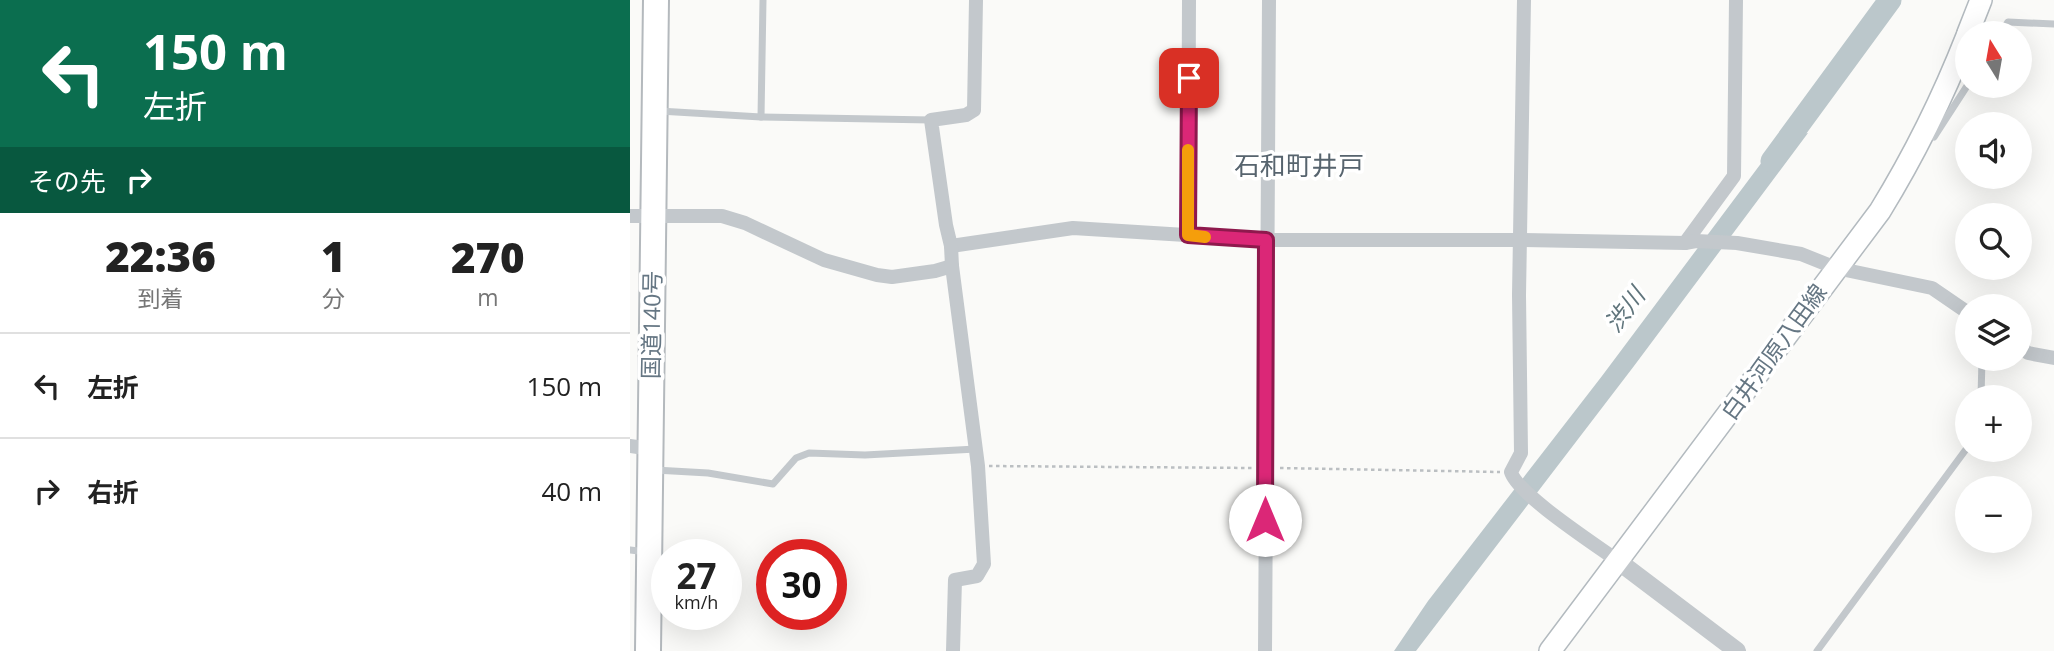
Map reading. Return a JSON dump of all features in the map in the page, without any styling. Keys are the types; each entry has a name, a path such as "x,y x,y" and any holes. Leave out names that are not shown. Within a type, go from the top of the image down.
{"highway":[{"name":"国道140号","path":"648,651 640,551 644,455 642,216 654,111 656,0"}],"main road":[{"name":"白井河原八田線","path":"1972,21 1981,0"},
{"name":"白井河原八田線","path":"1550,651 1880,211 1926,132 1955,66"}],"street":[{"path":"953,651 955,580 977,576 985,564 976,449 951,246 931,120 974,110 976,0"},
{"path":"1188,235 1189,0"},
{"path":"1265,651 1269,0"},
{"path":"1524,0 1519,295 1521,453 1512,476 1542,505 1737,651"},
{"path":"1690,242 1734,176 1735,0"},
{"path":"642,216 705,215 734,219 824,260 877,275 892,277 952,267"},
{"path":"951,246 1073,228 1266,240 1737,243 1801,254 1836,268 1932,288 1955,304"},
{"path":"2032,354 2054,358"}],"lane":[{"path":"761,117 763,0"},
{"path":"2032,23 2054,24"},
{"path":"1926,132 1934,137 1959,98"},
{"path":"654,111 761,117 931,120"},
{"path":"644,455 708,473 774,484 796,458 809,453 865,455 976,449"},
{"path":"1817,651 1957,462"}],"path":[{"path":"978,466 1266,468 1512,476"}],"shaded area":[{"path":"1808,133 1416,651 1394,651 1428,601 1602,376 1780,138"}],"waterway":[{"name":"渋川","path":"1772,161 1890,0"}],"slow traffic":[{"path":"1188,150 1188,235 1205,237"}],"district":[{"name":"石和町井戸","path":"1299,166"}],"route":[{"path":"1189,78 1188,235 1266,240 1265,520"}]}
